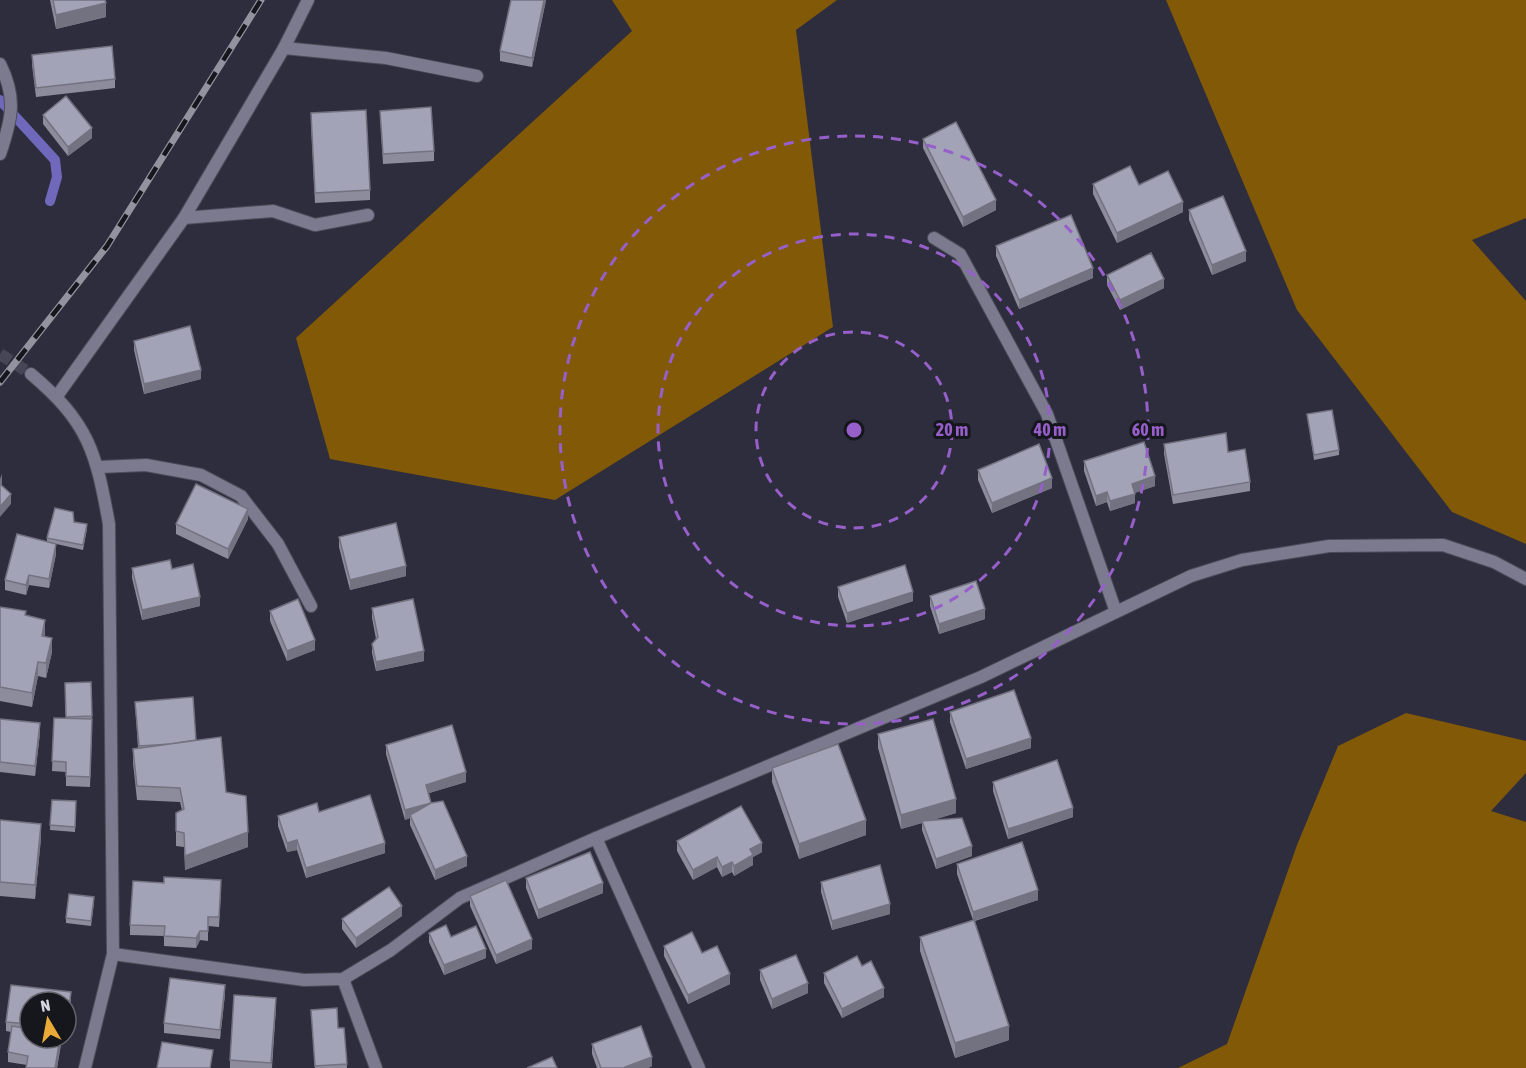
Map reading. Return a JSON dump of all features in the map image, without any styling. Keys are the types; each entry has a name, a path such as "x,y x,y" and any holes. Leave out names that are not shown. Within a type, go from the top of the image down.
{"street":[{"path":"57,396 184,218 284,48 308,0"},
{"path":"284,48 386,58 477,76"},
{"path":"0,64 9,82 12,121 0,154"},
{"path":"184,218 273,211 315,225 368,215"},
{"path":"934,238 960,254 1047,414 1116,612"},
{"path":"31,374 57,396 84,432 99,467 109,525 113,954 85,1068"},
{"path":"99,467 146,465 201,475 242,496 278,544 311,606"},
{"path":"113,954 304,980 343,979 391,950 460,898 596,837 981,677 1191,576 1242,560 1329,546 1443,545 1494,562 1526,579"},
{"path":"596,837 699,1068"},
{"path":"343,979 375,1068"}],"shaded area":[{"path":"612,0 837,0 796,30 833,327 555,500 330,459 296,338 632,31"},
{"path":"1166,0 1526,0 1526,218 1472,240 1526,301 1526,544 1452,512 1297,310"},
{"path":"1406,713 1526,741 1526,773 1491,811 1526,822 1526,1068 1178,1068 1227,1044 1297,845 1338,746"}],"building":[{"path":"53,0 105,0 106,3 56,15"},
{"path":"511,0 544,0 532,58 500,51"},
{"path":"112,46 115,79 36,88 32,55"},
{"path":"66,96 92,128 68,147 43,115"},
{"path":"431,107 434,151 383,154 380,111"},
{"path":"366,110 370,190 315,193 311,113"},
{"path":"956,122 996,200 963,217 923,139"},
{"path":"1130,166 1139,185 1168,171 1183,202 1117,233 1093,184"},
{"path":"1223,196 1246,251 1212,265 1189,210"},
{"path":"1071,215 1093,268 1019,300 996,246"},
{"path":"1151,253 1164,279 1120,300 1107,275"},
{"path":"190,326 201,370 144,384 134,341"},
{"path":"1332,410 1339,450 1314,455 1307,414"},
{"path":"1226,433 1228,452 1245,449 1250,482 1173,495 1164,444"},
{"path":"1144,442 1155,476 1132,484 1135,494 1110,501 1107,492 1096,496 1084,461"},
{"path":"1039,444 1052,478 992,503 978,470"},
{"path":"0,484 11,494 0,507"},
{"path":"196,484 248,509 228,549 176,524"},
{"path":"55,508 73,512 74,522 87,524 83,545 47,538"},
{"path":"396,523 406,566 350,580 339,537"},
{"path":"17,534 56,544 49,579 29,575 26,585 5,580"},
{"path":"170,560 172,569 193,564 200,597 142,610 132,568"},
{"path":"905,565 913,592 847,613 838,587"},
{"path":"976,581 985,609 939,624 930,596"},
{"path":"298,599 315,640 287,651 270,611"},
{"path":"413,599 424,651 376,662 372,644 378,637 372,608"},
{"path":"0,607 26,611 25,615 45,620 42,636 52,638 46,663 38,662 32,693 0,687"},
{"path":"91,682 92,716 66,717 65,683"},
{"path":"1014,690 1031,738 966,759 950,712"},
{"path":"193,697 196,740 139,746 135,702"},
{"path":"54,718 92,719 90,777 66,776 66,762 52,761"},
{"path":"0,719 40,723 35,766 0,762"},
{"path":"933,719 956,799 901,815 878,734"},
{"path":"452,725 466,772 426,785 431,803 405,810 386,745"},
{"path":"221,737 226,792 246,796 248,832 185,856 184,833 176,831 176,813 184,809 180,788 137,786 133,749"},
{"path":"838,744 866,820 799,844 772,768"},
{"path":"1057,760 1073,808 1008,829 993,782"},
{"path":"370,795 385,843 306,868 297,840 287,843 278,816 317,803 319,812"},
{"path":"52,800 76,801 75,827 50,825"},
{"path":"443,801 467,856 435,870 410,815 431,803"},
{"path":"741,806 762,843 750,849 753,855 734,866 732,862 722,867 717,857 693,870 677,841"},
{"path":"962,818 972,846 936,859 922,821"},
{"path":"0,820 41,824 35,885 0,882"},
{"path":"1022,842 1038,890 973,912 957,864"},
{"path":"590,852 603,883 538,910 526,878"},
{"path":"880,865 890,904 832,921 821,882"},
{"path":"164,877 221,880 219,917 208,917 208,931 200,931 196,938 164,936 165,926 130,925 133,881 164,883"},
{"path":"506,880 532,939 496,955 470,896"},
{"path":"389,887 402,906 356,938 342,919"},
{"path":"69,894 94,897 91,921 66,918"},
{"path":"974,920 1009,1026 955,1043 920,937"},
{"path":"446,925 451,937 476,926 486,949 444,965 429,933"},
{"path":"692,932 702,953 717,946 730,974 688,995 664,946"},
{"path":"796,955 808,983 772,999 760,970"},
{"path":"857,956 862,966 871,961 884,988 842,1009 824,973"},
{"path":"170,978 225,985 220,1030 164,1023"},
{"path":"11,985 54,990 18,990 18,1023 6,1022"},
{"path":"234,995 276,998 271,1063 230,1060"},
{"path":"337,1008 338,1028 344,1028 347,1064 315,1066 311,1010"},
{"path":"12,1026 18,1027 18,1050 58,1050 55,1068 26,1068 28,1056 8,1052"},
{"path":"641,1026 652,1057 626,1068 601,1068 592,1044"},
{"path":"162,1042 213,1050 210,1068 157,1068"},
{"path":"552,1057 557,1068 527,1068"}],"waterway":[{"path":"0,100 55,160 57,177 50,201"}],"tunnel":[{"path":"0,354 31,374"}],"railway":[{"path":"0,382 107,246 261,0"}]}
